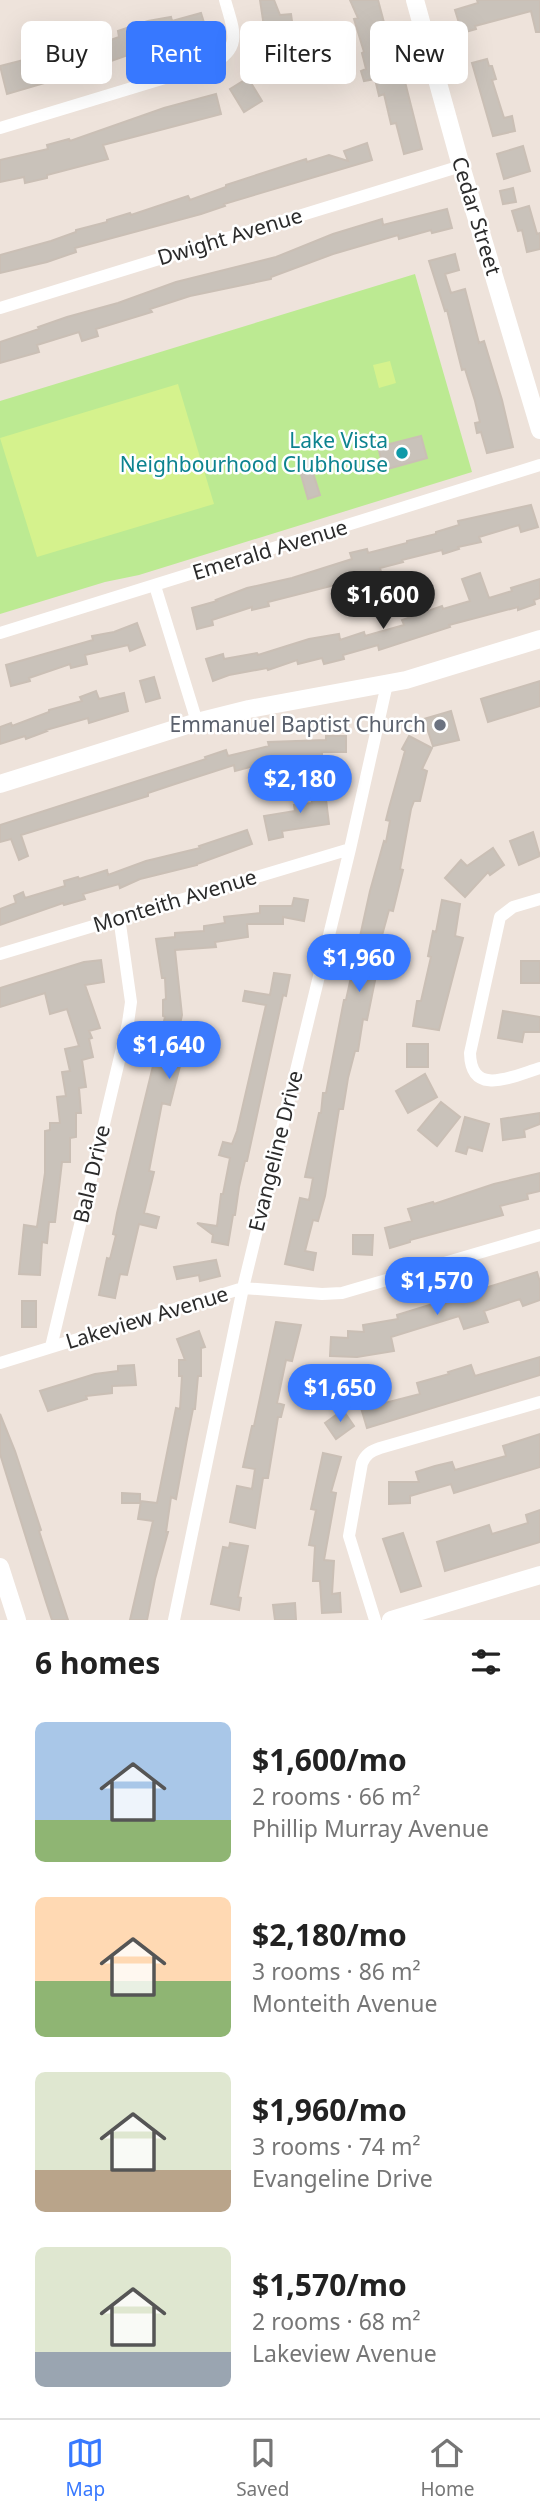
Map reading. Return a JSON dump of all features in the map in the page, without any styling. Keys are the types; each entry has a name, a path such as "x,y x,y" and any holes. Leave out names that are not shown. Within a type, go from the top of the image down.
{"street":[{"path":"0,128 224,58 232,48 234,31 225,0"},
{"name":"Cedar Street","path":"415,0 461,166 540,430"},
{"name":"Dwight Avenue","path":"0,308 461,166"},
{"name":"Emerald Avenue","path":"0,633 540,465"},
{"path":"155,586 197,722"},
{"path":"0,784 197,722 249,709 387,684 540,639"},
{"name":"Evangeline Drive","path":"174,1620 243,1288 350,849 387,684"},
{"name":"Monteith Avenue","path":"0,954 350,849"},
{"path":"540,899 513,907 500,917 470,1053 470,1065 477,1076 488,1081 540,1068"},
{"name":"Bala Drive","path":"51,1348 128,1023 131,1002 120,918"},
{"name":"Lakeview Avenue","path":"0,1363 243,1288 342,1293 540,1235"},
{"path":"375,1620 349,1536 365,1457 380,1448 540,1402"},
{"path":"0,1567 17,1620"},
{"path":"391,1620 540,1575"}],"green space":[{"path":"415,274 472,472 139,575 105,582 0,614 0,401"},
{"path":"390,361 396,383 379,388 373,365"},
{"path":"178,384 214,504 37,557 0,438"}],"building":[{"path":"260,0 274,0 280,15 291,14 292,21 263,21"},
{"path":"350,0 378,0 384,21 370,21 370,80 364,81 361,71 366,69 362,53 364,52 354,19 358,18"},
{"path":"477,0 540,0 540,32 536,32 531,11 475,26 476,29 468,31 468,21 458,21 455,10 478,3"},
{"path":"201,13 204,21 172,21"},
{"path":"171,17 172,21 148,21"},
{"path":"126,28 126,56 112,61 112,40 119,37 118,31"},
{"path":"487,59 496,79 492,80 504,118 512,116 515,131 493,136 472,63"},
{"path":"21,61 21,84 41,84 7,94 0,66"},
{"path":"240,83 252,84 262,101 244,112 230,89"},
{"path":"376,84 406,84 422,149 404,154 396,123 391,124 384,94 379,96"},
{"path":"216,94 221,114 103,145 108,159 47,175 47,178 25,183 24,177 0,182 0,160 48,149 47,145 69,139 70,141 164,108"},
{"path":"367,143 372,160 224,204 225,206 201,214 75,248 76,252 47,262 0,273 0,255 188,196 190,200 226,185 306,159 307,162 329,155 348,161 344,151"},
{"path":"523,146 530,171 504,179 497,154"},
{"path":"513,188 516,202 503,204 500,191"},
{"path":"529,206 537,234 540,233 540,249 527,252 522,230 518,231 512,211"},
{"path":"447,209 452,228 432,233 431,230 399,239 398,235 333,254 271,279 190,296 150,309 152,312 96,329 98,336 82,341 79,332 37,345 39,352 0,363 0,342 67,317 118,303 176,282 276,257 333,234 382,219 383,225"},
{"path":"455,254 459,270 445,274 451,293 465,289 479,343 484,341 502,400 513,447 487,453 481,432 477,433 475,423 480,422 475,401 465,369 462,370 447,310 445,311 429,261"},
{"name":"Lake Vista Neighbourhood Clubhouse","path":"421,436 427,458 384,470 378,447"},
{"path":"309,460 320,495 308,499 298,464"},
{"path":"531,505 538,527 521,532 519,525 479,537 481,542 458,547 459,549 443,554 442,550 380,568 385,588 375,591 370,576 268,602 269,606 252,610 252,607 212,620 213,625 197,629 192,608 247,588 292,578 352,559 350,553 367,549 368,553 407,543 459,525 458,521"},
{"path":"480,573 489,598 540,579 540,598 534,600 535,604 518,610 518,607 449,625 450,627 379,650 378,645 343,655 344,659 324,664 322,658 298,664 297,660 268,670 267,668 229,675 213,681 206,659 223,654 224,659 257,653 258,655 309,639 339,634 340,640 364,632 365,636 404,625 402,620 442,606 443,609 470,601 462,579"},
{"path":"137,623 145,645 130,651 128,645 85,655 87,664 71,668 70,664 11,686 6,665 93,640 92,636 114,632"},
{"path":"154,677 160,698 146,702 140,681"},
{"path":"540,681 540,706 488,722 481,699"},
{"path":"96,691 99,699 124,693 128,711 89,723 88,718 46,730 26,739 25,736 0,744 0,727 11,723 12,726 49,710 82,701 80,697"},
{"name":"Emmanuel Baptist Church","path":"451,711 459,740 433,746 424,719"},
{"path":"326,736 346,736 346,752 322,752 322,757 261,760 262,764 235,771 234,765 175,784 148,793 148,796 21,835 28,856 19,860 11,839 0,842 0,825 206,759 205,757 226,750 228,756 269,746 268,742 326,740"},
{"path":"409,736 432,748 422,769 427,771 420,801 414,801 411,809 400,869 403,870 393,911 389,910 378,950 381,951 367,1020 363,1019 343,1109 339,1109 325,1196 318,1221 313,1220 305,1251 316,1253 313,1270 285,1264 300,1198 309,1200 313,1178 305,1177 321,1113 323,1093 326,1093 344,1000 370,891 384,841 386,842 390,821 386,820 405,751 402,749"},
{"path":"324,783 329,824 282,831 283,837 269,840 264,816 295,811 294,805 312,803 311,785"},
{"path":"247,830 252,844 197,865 140,879 120,888 119,884 83,894 85,899 64,905 63,903 0,925 0,909 16,903 14,896 23,892 25,898 65,886 64,881 107,870 108,875 146,861 200,848 199,846"},
{"path":"533,832 540,856 519,865 510,841"},
{"path":"493,848 504,865 490,875 488,872 465,897 445,878 461,860 467,866"},
{"path":"294,898 308,900 304,921 283,917 283,924 247,924 248,937 215,942 216,947 175,950 182,1015 172,1061 181,1062 170,1105 162,1103 149,1171 154,1172 144,1213 159,1217 156,1228 139,1224 127,1275 120,1274 115,1298 99,1295 107,1258 110,1259 116,1235 113,1234 117,1213 165,1017 165,978 162,978 156,939 175,937 175,933 204,931 204,926 225,923 224,917 260,913 260,906 292,906"},
{"path":"442,900 460,904 455,936 463,938 439,1030 413,1026 417,1001 421,1001 431,957 428,956 433,931 436,932"},
{"path":"101,960 104,982 85,985 100,1028 89,1031 93,1057 82,1060 86,1087 79,1088 81,1113 76,1113 76,1137 70,1138 70,1162 62,1162 55,1222 49,1222 47,1243 42,1242 40,1275 19,1274 24,1225 37,1227 45,1173 45,1131 50,1130 50,1123 60,1123 57,1097 66,1096 62,1072 70,1071 65,1049 79,1046 67,1009 50,1014 45,993 0,1007 0,988 84,962"},
{"path":"521,961 540,961 540,983 521,983"},
{"path":"274,973 290,975 286,996 283,995 228,1245 212,1242 213,1235 197,1223 217,1226 230,1158 219,1155 223,1142 232,1144 237,1131 266,1005 243,1001 245,991 270,995"},
{"path":"503,1011 540,1017 540,1032 524,1032 522,1042 498,1038"},
{"path":"407,1044 428,1044 428,1067 407,1067"},
{"path":"425,1074 437,1097 408,1113 396,1091"},
{"path":"441,1102 460,1117 437,1146 418,1130"},
{"path":"540,1113 540,1124 524,1130 525,1137 503,1140 501,1119"},
{"path":"465,1117 489,1124 482,1151 468,1147 466,1154 456,1151"},
{"path":"540,1173 540,1191 527,1194 528,1199 500,1206 503,1215 390,1248 385,1228 412,1221 408,1209"},
{"path":"353,1235 373,1235 372,1255 353,1254"},
{"path":"216,1260 220,1276 200,1281 199,1275 177,1279 174,1267"},
{"path":"537,1272 540,1300 523,1306 520,1299 484,1311 488,1322 464,1329 459,1316 391,1337 394,1351 357,1357 330,1356 331,1337 348,1338 348,1331 364,1332 363,1325 398,1319 397,1315"},
{"path":"22,1301 36,1301 36,1327 22,1327"},
{"path":"276,1322 301,1325 292,1361 286,1360 277,1403 284,1405 281,1417 278,1417 268,1478 263,1478 255,1528 230,1522 237,1486 252,1489 255,1469 243,1467"},
{"path":"199,1331 205,1347 201,1348 201,1376 198,1376 195,1409 176,1499 171,1497 168,1532 147,1620 130,1620 153,1521 138,1519 141,1501 157,1503 176,1408 180,1409 182,1376 179,1376 179,1360 185,1360 177,1339"},
{"path":"540,1357 540,1375 367,1428 359,1401 383,1394 385,1403 420,1394 417,1383 471,1365 475,1376"},
{"path":"134,1365 136,1385 112,1386 112,1393 86,1396 87,1399 48,1411 40,1391 95,1374 118,1371 118,1366"},
{"path":"343,1410 354,1426 336,1439 325,1423"},
{"path":"0,1414 15,1451 68,1620 52,1620 46,1602 0,1454"},
{"path":"540,1434 540,1467 454,1493 451,1484 410,1496 410,1503 389,1504 389,1482 419,1482 416,1472 435,1466 452,1462 455,1470 506,1456 503,1446"},
{"path":"323,1453 341,1457 331,1492 336,1493 324,1560 334,1561 332,1594 340,1593 341,1612 322,1613 320,1581 313,1581 315,1546 309,1545 316,1510 311,1509"},
{"path":"122,1493 140,1494 140,1503 122,1503"},
{"path":"540,1510 540,1542 445,1571 437,1542 489,1525 492,1534 528,1523 526,1515"},
{"path":"403,1533 421,1586 401,1592 383,1539"},
{"path":"230,1543 248,1546 238,1597 241,1598 239,1610 211,1604 223,1547 229,1548"},
{"path":"295,1603 296,1620 275,1620 273,1605"}],"place":[{"name":"Lake Vista Neighbourhood Clubhouse","path":"402,453"},
{"name":"Emmanuel Baptist Church","path":"440,725"}]}
